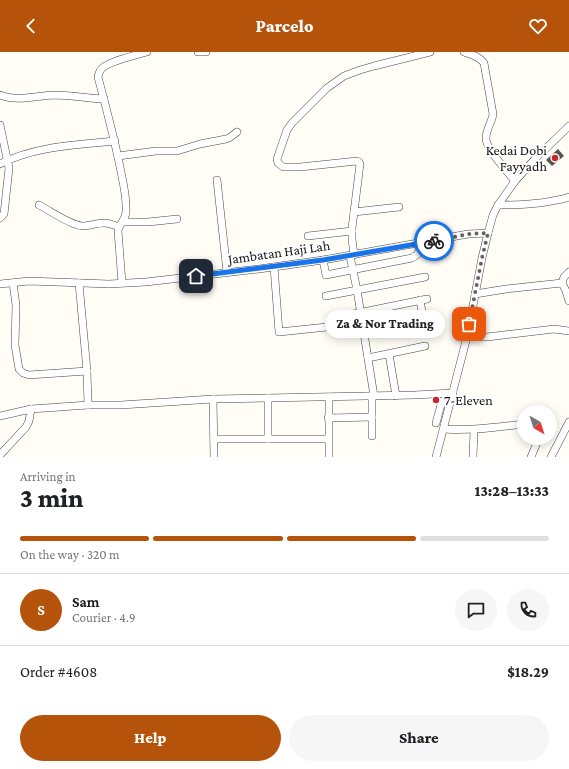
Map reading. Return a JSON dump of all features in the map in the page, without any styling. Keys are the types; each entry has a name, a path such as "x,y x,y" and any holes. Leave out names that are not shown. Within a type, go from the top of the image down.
{"street":[{"path":"122,283 118,237 121,224 126,213 125,194 115,141 98,77 100,70 105,66 113,62 147,52"},
{"path":"198,52 206,52"},
{"path":"372,436 373,396 357,290 352,270 352,231 360,164 357,161 300,167 283,167 278,163 277,158 287,130 292,123 327,88 344,76 374,66 430,52"},
{"path":"464,52 476,56 484,63 493,114 486,133 486,142 491,151 515,181"},
{"path":"0,95 15,98 54,95 104,99"},
{"path":"0,125 9,168 4,214 0,218"},
{"path":"436,457 453,393 493,215 498,205 515,181 569,126"},
{"path":"118,156 156,151 177,151 200,144 226,139 237,132"},
{"path":"0,164 38,150 115,141"},
{"path":"217,180 227,272"},
{"path":"498,205 530,204 558,201 569,198"},
{"path":"39,205 67,220 84,226 103,223 121,224 177,219"},
{"path":"354,212 399,207"},
{"path":"308,236 352,231"},
{"name":"Jambatan Haji Lah","path":"0,284 29,281 135,283 274,267 323,260 468,234 488,233"},
{"path":"323,260 323,276 415,257 418,254 421,243"},
{"path":"274,267 279,332 327,327"},
{"path":"562,283 569,272"},
{"path":"326,296 424,276"},
{"path":"13,283 16,305 15,345 19,369 23,373 29,375 87,371"},
{"path":"79,283 87,371 88,405"},
{"path":"475,294 562,283"},
{"path":"562,283 567,291 569,301"},
{"path":"334,318 424,300 424,323 364,334"},
{"path":"466,337 487,337 554,329 569,331"},
{"path":"368,358 425,346"},
{"path":"389,354 396,396"},
{"path":"0,416 31,409 88,405 121,405 213,399 396,396 453,393"},
{"path":"329,397 329,457"},
{"path":"268,398 268,439"},
{"path":"213,399 214,457"},
{"path":"436,422 442,401"},
{"path":"0,455 26,427 29,421 31,409"},
{"path":"439,414 447,416"},
{"path":"328,418 372,417"},
{"path":"551,457 569,422"},
{"path":"444,429 474,430 517,425"},
{"path":"473,457 474,430"},
{"path":"214,439 328,439"},
{"path":"530,457 536,445"}],"building":[{"path":"558,149 564,156 552,166 546,160"}],"way so far":[{"path":"434,241 468,234 488,233 469,324"}],"place":[{"name":"Kedai Dobi Fayyadh","path":"555,158"},
{"name":"Za & Nor Trading","path":"469,324"},
{"name":"7-Eleven","path":"436,400"}],"route":[{"path":"196,276 323,260 434,241"}]}
